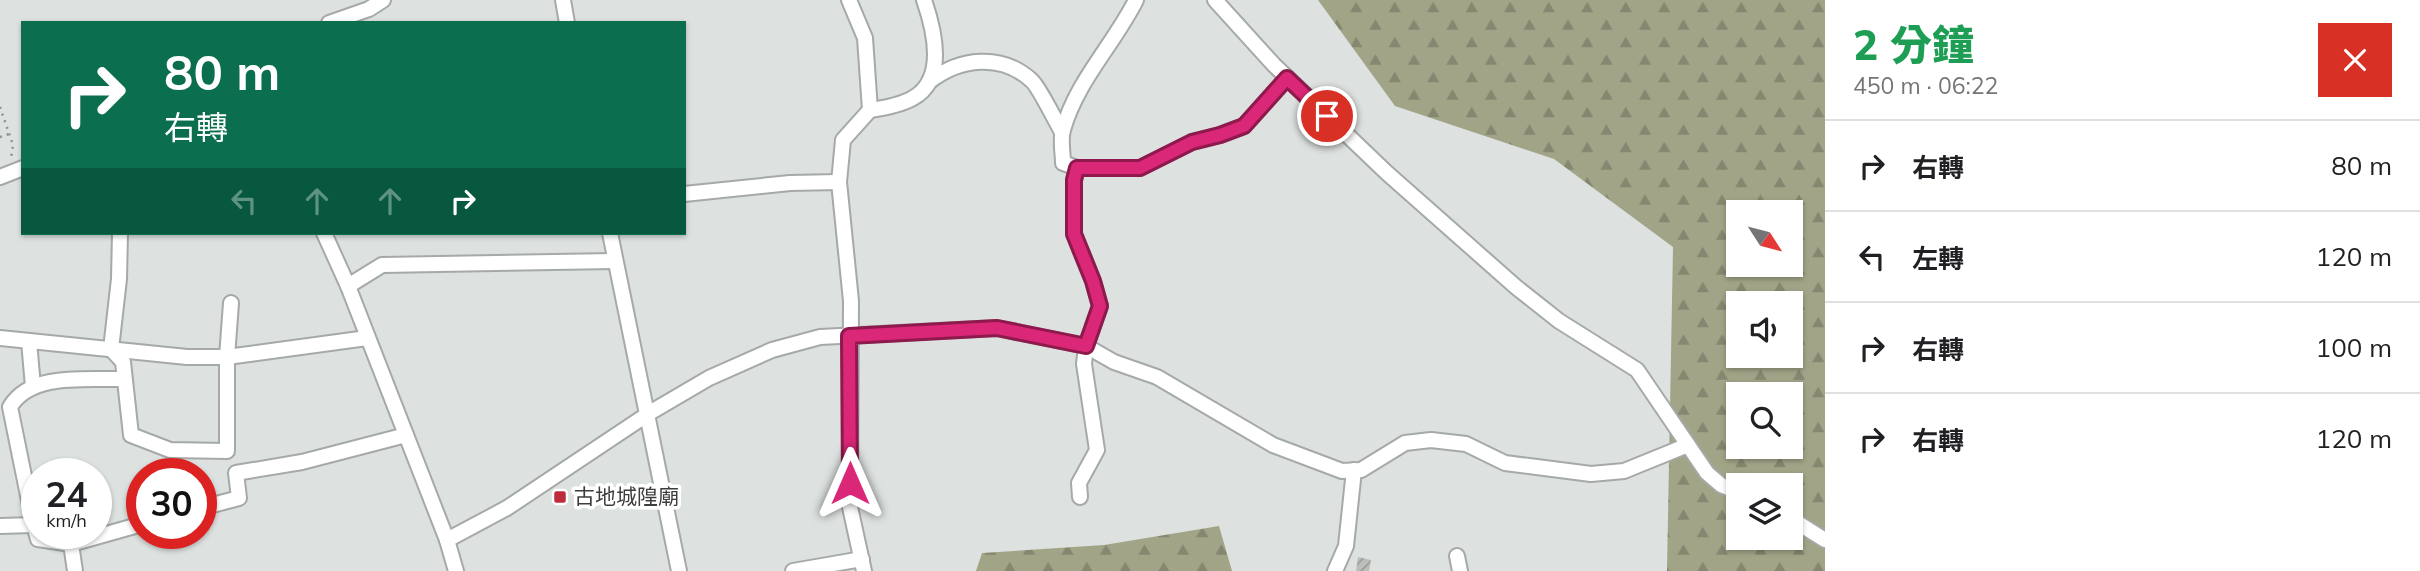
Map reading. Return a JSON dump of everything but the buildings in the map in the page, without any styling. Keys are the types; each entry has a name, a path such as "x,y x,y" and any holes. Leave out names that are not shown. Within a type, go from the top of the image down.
{"street":[{"path":"335,21 369,9 383,0"},
{"path":"563,0 567,21"},
{"path":"849,0 865,38 870,110"},
{"path":"924,0 936,48 930,81"},
{"path":"1136,0 1123,26 1078,95 1062,132 1063,163 1077,168 1140,168 1192,142 1244,126 1287,78"},
{"path":"1215,0 1287,78 1387,173 1516,287 1559,321 1637,370 1707,473 1726,487"},
{"path":"793,571 863,565 850,508 851,301 839,182 843,140 870,110 888,107 915,97 944,70 983,59 1008,66 1033,81 1062,132"},
{"path":"0,177 17,163"},
{"path":"1077,168 1074,180 1074,234 1100,306 1086,346 1084,364 1097,450 1079,483 1080,497"},
{"path":"686,194 790,183 839,182"},
{"path":"120,235 119,279 111,349 123,362 131,435 170,450 227,451 226,357 231,303"},
{"path":"325,235 348,286 447,540 456,571"},
{"path":"610,235 679,571"},
{"path":"348,286 382,265 615,261"},
{"path":"447,540 507,508 648,414 709,378 772,350 820,337 997,328 1086,346 1114,362 1157,377 1273,445 1342,471 1361,470 1405,443 1431,440 1466,444 1505,463 1591,474 1624,471 1688,445"},
{"path":"0,338 187,357 226,357 367,338"},
{"path":"29,341 33,387"},
{"path":"21,462 10,407 18,395 33,387 61,381 123,379"},
{"path":"217,504 239,498 236,473 302,462 405,435"},
{"path":"1335,571 1346,546 1354,470"},
{"path":"0,526 21,526"},
{"path":"1803,526 1825,540"},
{"path":"73,549 75,571"}],"path":[{"path":"0,107 17,163"},
{"path":"0,137 9,135"}],"green space":[{"path":"1318,0 1825,0 1825,571 1667,571 1673,247 1554,159 1395,106"},
{"path":"1219,526 1232,571 976,571 982,553 1104,545"}],"place":[{"name":"古地城隍廟","path":"560,497"}],"route":[{"path":"850,483 849,336 997,328 1086,346 1100,306 1074,234 1074,180 1077,168 1140,168 1192,142 1244,126 1287,78 1327,116"}]}
